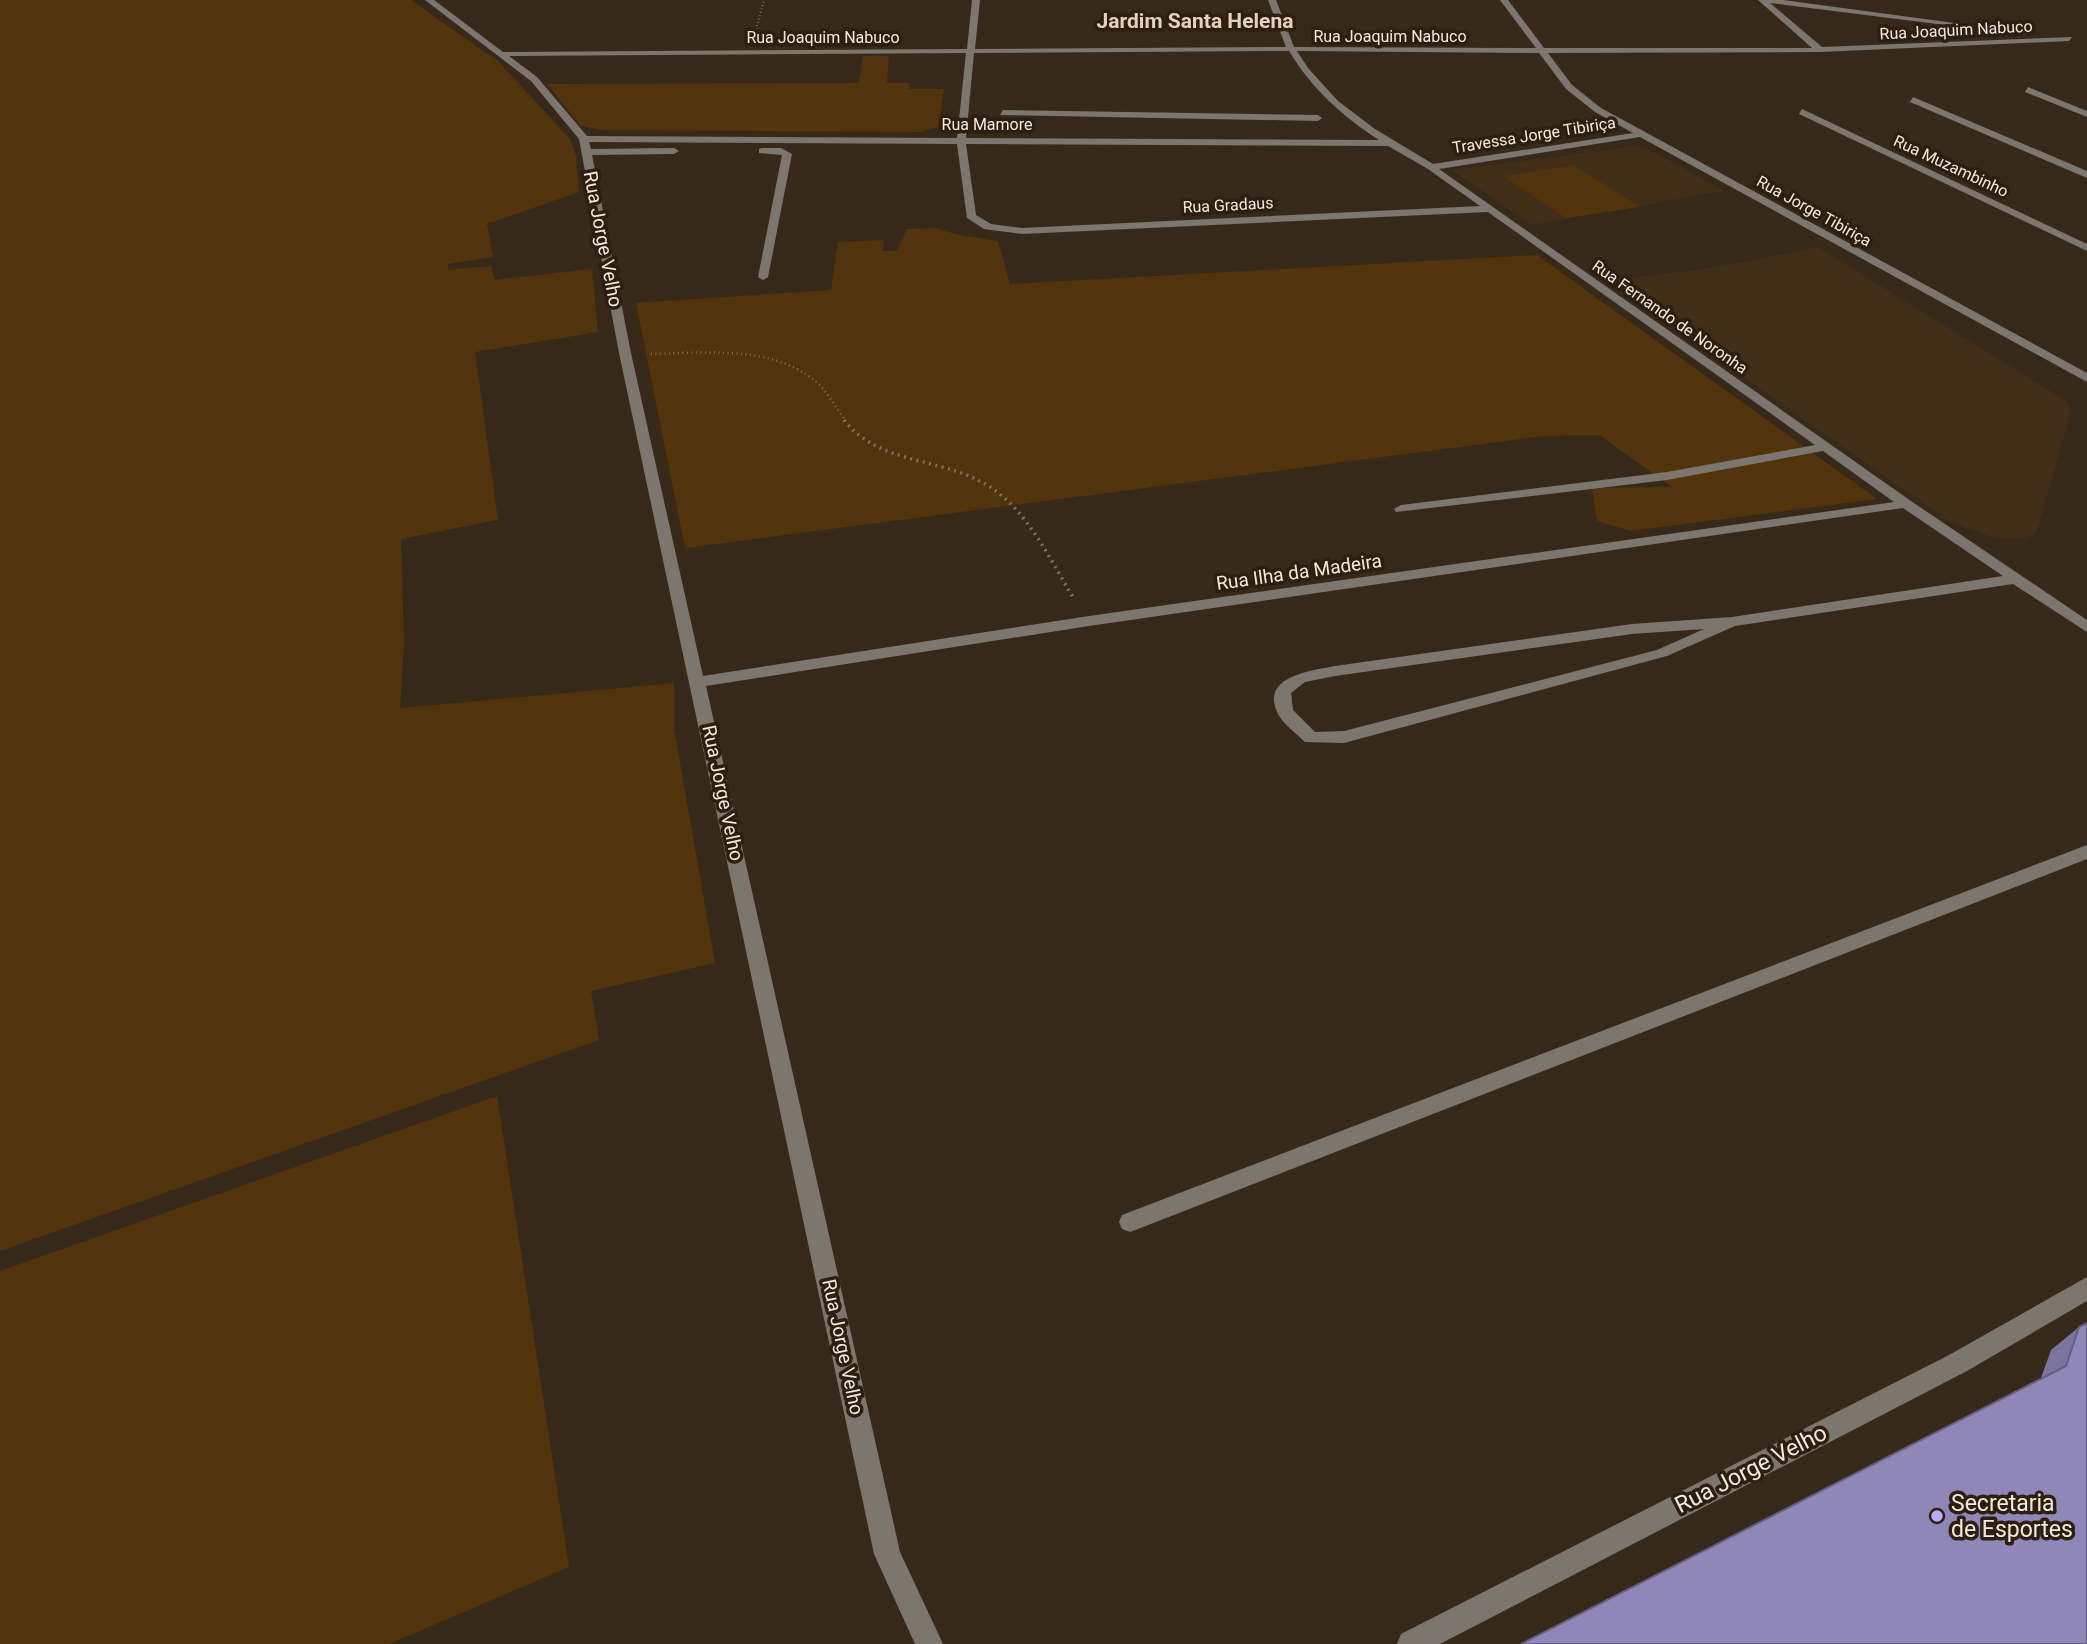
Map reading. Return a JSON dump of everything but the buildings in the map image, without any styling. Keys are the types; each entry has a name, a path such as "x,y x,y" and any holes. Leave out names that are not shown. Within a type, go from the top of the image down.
{"street":[{"name":"Rua Jorge Velho","path":"429,0 534,79 584,139 625,353 699,681 887,1554 929,1644"},
{"path":"961,140 976,0"},
{"name":"Rua Fernando de Noronha","path":"1272,0 1291,49 1315,85 1329,99 1390,143 1431,167 1906,504 2087,627"},
{"name":"Rua Jorge Tibiriça","path":"1504,0 1569,87 1580,97 1642,134 2087,378"},
{"name":"Rua Joaquim Nabuco","path":"500,54 1291,49 1820,50 2074,39 1764,0"},
{"path":"1764,0 1820,50"},
{"path":"2028,90 2087,114"},
{"path":"1913,100 2087,174"},
{"name":"Rua Muzambinho","path":"1802,112 2087,248"},
{"path":"1003,113 1318,118"},
{"name":"Travessa Jorge Tibiriça","path":"1431,167 1642,134"},
{"name":"Rua Mamore","path":"584,139 1390,143"},
{"name":"Rua Gradaus","path":"961,140 971,216 988,227 1022,231 1490,209"},
{"path":"587,152 786,152 763,277"},
{"path":"1401,509 1680,473 1776,458 1825,447"},
{"name":"Rua Ilha da Madeira","path":"699,681 1089,621 1906,504"},
{"path":"1732,622 1662,653 1344,737 1311,738 1285,712 1283,691 1300,678 1632,629 1732,622 2015,579"},
{"path":"1129,1222 2087,852"},
{"name":"Rua Jorge Velho","path":"1411,1644 1958,1363 2087,1288"}],"path":[{"path":"750,51 764,0"},
{"path":"625,353 739,355 785,364 813,379 845,423 867,442 907,458 951,469 992,488 1015,510 1089,621"}],"shaded area":[{"path":"0,0 411,0 499,62 570,139 576,156 579,192 487,224 493,257 448,264 448,270 491,266 495,280 592,269 598,332 475,352 498,520 401,539 404,641 400,708 674,683 674,728 715,963 591,991 599,1040 0,1251"},
{"path":"863,56 889,56 887,83 909,83 909,89 944,89 938,127 920,132 602,130 581,126 547,84 859,83"},
{"path":"1637,146 1649,149 1724,191 1531,225 1452,170"},
{"path":"1574,165 1640,207 1566,218 1503,176"},
{"path":"935,228 998,241 1010,284 1537,255 1877,499 1631,531 1597,521 1592,488 1672,487 1599,435 1544,436 685,548 636,303 831,290 838,242 884,240 883,251 897,251 907,229"},
{"path":"1818,247 2068,402 2071,411 2037,532 2024,539 1998,539 1950,522 1606,281 1717,267"},
{"path":"497,1096 569,1567 389,1644 0,1644 0,1271"}],"place":[{"name":"Secretaria de Esportes","path":"1937,1516"}],"district":[{"name":"Jardim Santa Helena","path":"1195,21"}]}
